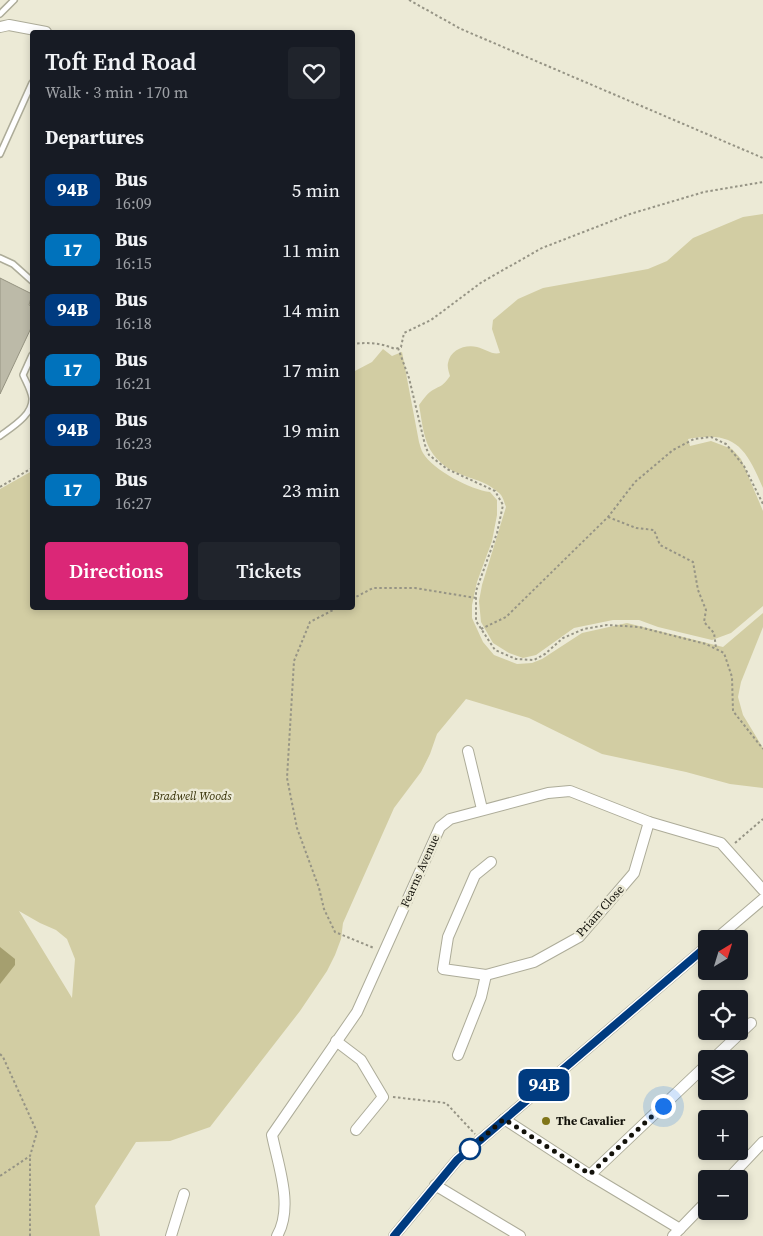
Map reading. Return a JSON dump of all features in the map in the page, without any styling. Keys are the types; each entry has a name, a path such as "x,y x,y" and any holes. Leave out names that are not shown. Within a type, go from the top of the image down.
{"street":[{"path":"0,27 9,25 35,30"},
{"path":"468,751 482,809"},
{"name":"Fearns Avenue","path":"277,1236 283,1226 285,1197 272,1135 356,1012 440,827 450,819 482,809 570,791 649,822 721,843 763,890"},
{"name":"Priam Close","path":"491,862 475,875 448,937 443,969 486,975 534,962 579,937 634,873 649,822"},
{"path":"727,930 763,899"},
{"path":"394,1236 457,1160 698,954"},
{"path":"458,1055 481,997 486,975"},
{"path":"722,1050 751,1023"},
{"path":"336,1041 361,1060 383,1097 356,1130"},
{"path":"590,1174 698,1073"},
{"path":"504,1119 677,1232 698,1210"},
{"path":"737,1170 763,1142"},
{"path":"435,1185 520,1236"},
{"path":"172,1236 185,1200"}],"lane":[{"path":"0,14 14,0"},
{"path":"0,154 30,88"},
{"path":"0,258 13,264 30,279"},
{"path":"30,360 24,375 30,391"},
{"path":"0,436 22,419 30,408"}],"path":[{"path":"409,0 461,29 763,158"},
{"path":"355,344 383,344 395,349 401,347 404,333 431,320 482,282 542,248 630,214 704,192 763,182"},
{"path":"398,348 409,378 429,455 448,469 495,491 503,505 497,533 476,591 476,621 495,650 516,658 534,660 545,654 563,638 584,629 607,625 639,627 706,644 724,653 732,677 733,711 763,749"},
{"path":"481,629 506,618 608,517 635,482 673,450 694,439 711,437 726,444 744,466 763,504"},
{"path":"0,487 30,469"},
{"path":"608,517 636,528 654,530 660,545 694,562 698,590 706,610 704,622 714,634 716,649"},
{"path":"355,597 373,588 415,588 476,598"},
{"path":"332,610 310,622 294,661 287,778 297,828 319,888 324,909 335,932 384,952"},
{"path":"727,850 763,819"},
{"path":"0,1054 37,1132 30,1156 30,1236"},
{"path":"383,1097 402,1097 446,1103 481,1140"},
{"path":"0,1176 30,1156"}],"green space":[{"path":"763,214 763,488 751,462 737,445 717,437 688,439 690,446 711,441 732,449 741,459 763,511 763,606 731,633 712,640 658,627 639,620 613,620 574,628 536,655 523,658 509,653 493,643 481,622 479,601 482,585 506,507 504,501 500,494 491,487 457,473 440,462 430,449 425,437 419,405 429,393 443,384 450,376 448,368 449,358 455,351 463,347 472,346 491,353 500,353 492,329 493,320 518,299 543,288 648,269 667,261 693,238 743,217"},
{"name":"Bradwell Woods","path":"383,349 392,356 402,352 419,442 423,453 435,466 453,478 490,492 497,500 497,515 492,541 477,582 472,605 472,618 483,642 494,655 517,664 532,663 542,659 582,633 627,623 723,647 763,613 763,627 741,682 738,697 743,715 763,748 763,788 730,784 686,772 602,754 529,718 466,699 437,734 421,772 394,808 343,923 341,939 327,971 300,1011 210,1127 170,1141 136,1142 95,1206 100,1236 0,1236 0,489 30,472 30,610 355,610 355,371 372,362","holes":["19,911 56,930 67,939 75,959 72,998"]}],"shaded area":[{"path":"0,947 15,959 15,965 0,984"}],"building":[{"path":"0,278 30,293 30,330 0,394"}],"bus line":[{"name":"94B","path":"394,1236 457,1160 698,954"}],"place":[{"name":"The Cavalier","path":"546,1121"}],"route":[{"path":"470,1149 504,1119 590,1174 663,1106"}]}
